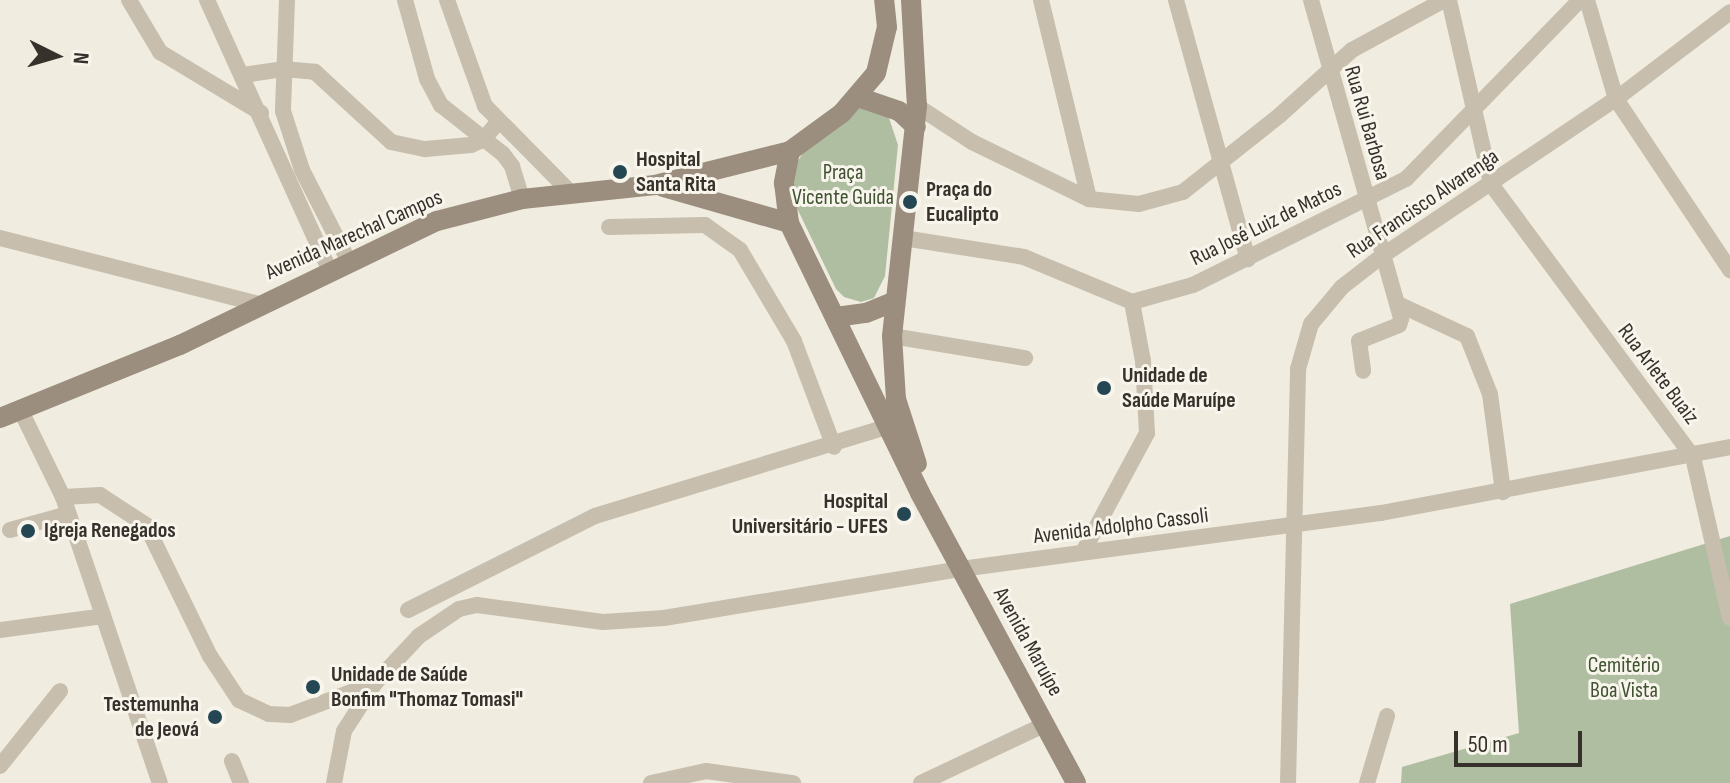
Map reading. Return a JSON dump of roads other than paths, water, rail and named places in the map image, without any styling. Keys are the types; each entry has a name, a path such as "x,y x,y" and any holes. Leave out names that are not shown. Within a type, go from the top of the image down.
{"main road":[{"path":"884,0 885,49 858,97 790,151 784,183 789,223 836,317 866,313 895,301 916,127 911,0"},
{"path":"858,97 899,111 916,127"},
{"name":"Avenida Marechal Campos","path":"0,418 88,385 348,260 437,221 522,199 655,185 790,151"},
{"name":"Avenida Marechal Campos","path":"655,185 789,223"},
{"name":"Avenida Maruípe","path":"895,301 892,336 896,399 937,524"},
{"name":"Avenida Maruípe","path":"836,317 887,427 1076,783"}],"street":[{"path":"129,0 160,52 261,113"},
{"path":"207,0 261,113 329,269"},
{"path":"287,0 283,111 289,136 348,260"},
{"path":"405,0 427,79 441,105 512,166 522,199"},
{"path":"447,0 485,106 570,192"},
{"path":"1041,0 1089,199"},
{"path":"1176,0 1219,166 1248,259"},
{"name":"Rua Rui Barbosa","path":"1311,0 1328,69 1398,304"},
{"path":"917,106 972,142 1089,199 1139,204 1183,192 1219,166 1328,69 1446,0 1491,184"},
{"name":"Rua José Luiz de Matos","path":"1132,302 1193,285 1248,259 1367,200 1426,162 1473,109 1580,0"},
{"path":"1587,0 1616,99 1730,270"},
{"name":"Rua Francisco Alvarenga","path":"1288,783 1303,342 1324,305 1382,256 1616,99 1730,12"},
{"path":"243,75 283,69 325,77 391,142 425,149 483,140 498,122"},
{"path":"463,125 485,106"},
{"name":"Rua Arlete Buaiz","path":"1491,184 1693,457 1730,618"},
{"path":"609,227 694,223 721,234 740,250 794,341 834,447"},
{"path":"0,238 259,304"},
{"path":"903,238 1024,257 1132,302 1143,361 1147,433 1083,552"},
{"path":"1363,371 1357,344 1399,325 1398,304 1467,336 1490,394 1503,492"},
{"path":"892,336 1025,358"},
{"path":"20,409 63,497 160,783"},
{"path":"408,610 595,516 714,477 834,447 887,427"},
{"name":"Avenida Adolpho Cassoli","path":"375,683 443,617 477,605 629,622 760,605 961,569 1503,492 1693,457 1730,447"},
{"path":"63,497 100,495 134,513 146,525 210,656 239,700 269,714 290,715 375,683"},
{"path":"10,530 68,514"},
{"path":"0,630 103,616"},
{"path":"334,783 344,731 375,683"},
{"path":"0,766 60,691"},
{"path":"1367,783 1387,716"},
{"path":"921,783 1046,724"},
{"path":"232,761 241,783"},
{"path":"651,783 706,771 793,783"}],"place":[{"name":"Hospital Santa Rita","path":"620,172"},
{"name":"Praça do Eucalipto","path":"910,202"},
{"name":"Unidade de Saúde Maruípe","path":"1104,388"},
{"name":"Hospital Universitário - UFES","path":"904,514"},
{"name":"Igreja Renegados","path":"28,531"},
{"name":"Unidade de Saúde Bonfim \"Thomaz Tomasi\"","path":"313,687"},
{"name":"Testemunha de Jeová","path":"215,717"}],"park label":[{"name":"Praça Vicente Guida","path":"843,184"},
{"name":"Cemitério Boa Vista","path":"1624,678"}]}
